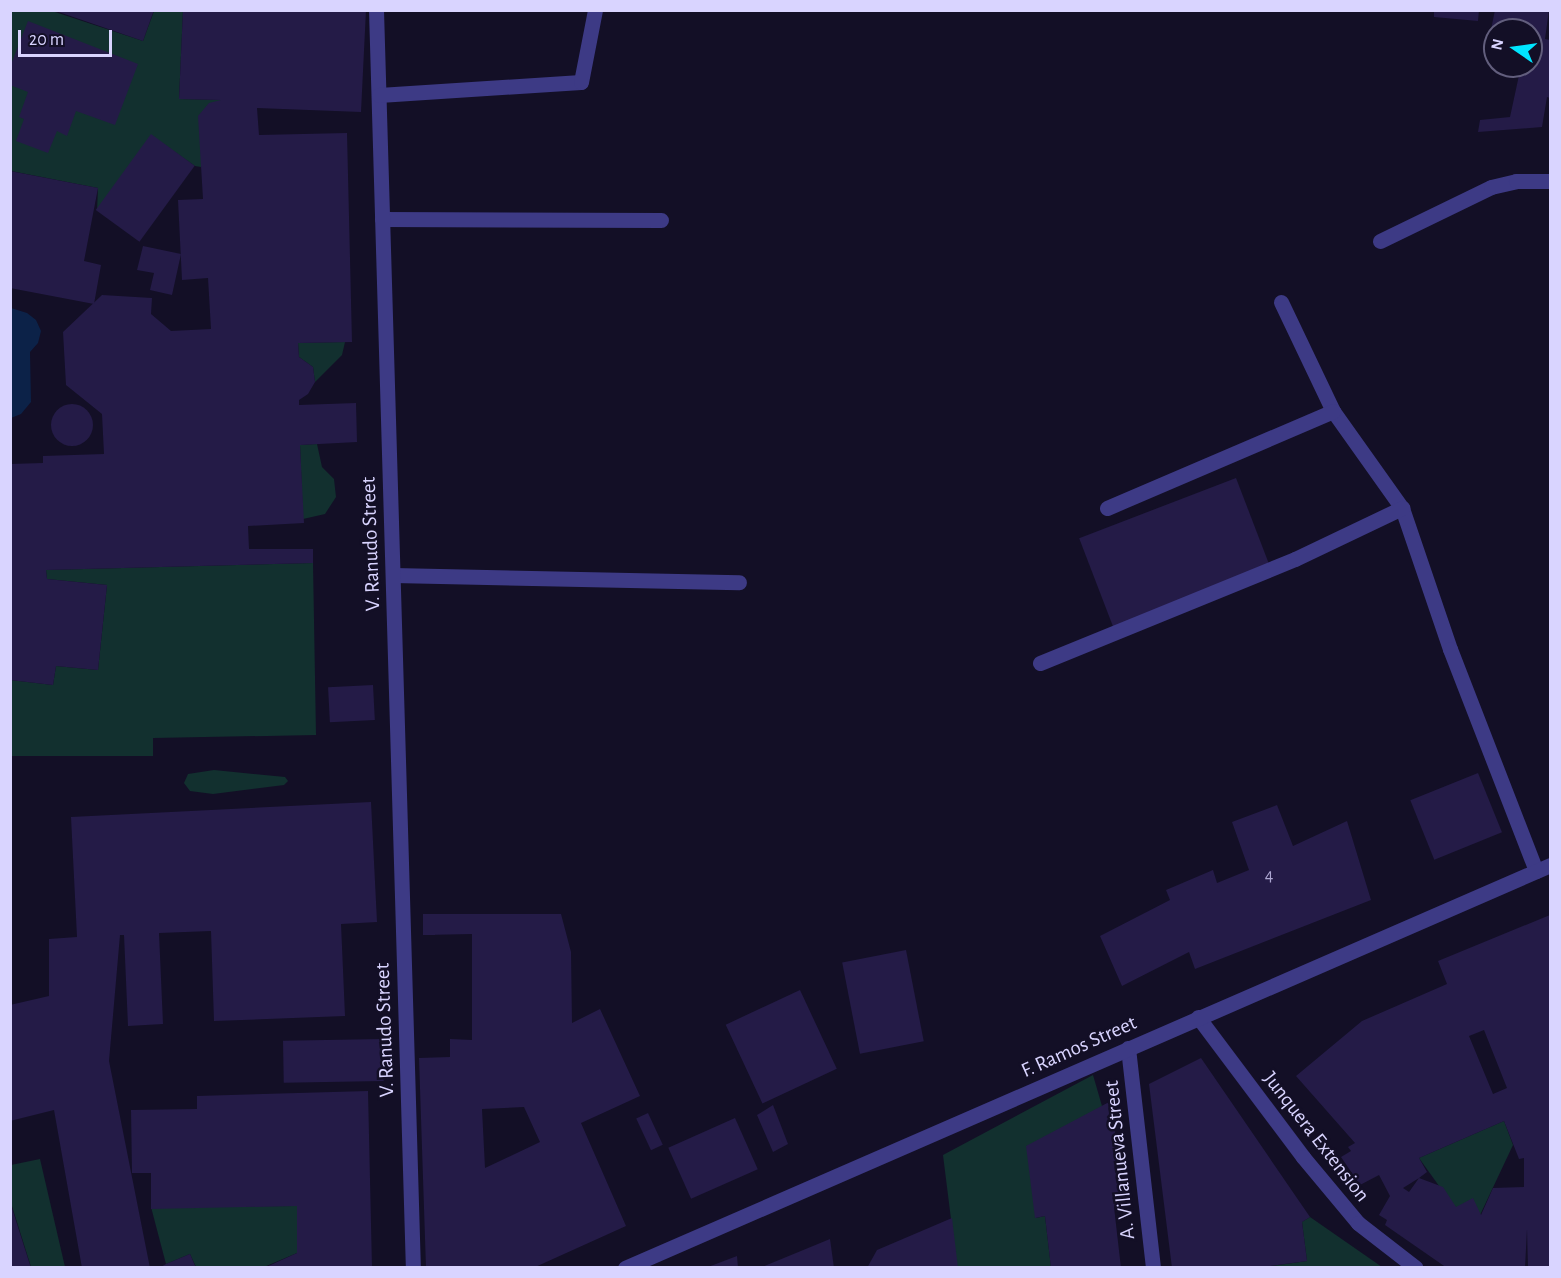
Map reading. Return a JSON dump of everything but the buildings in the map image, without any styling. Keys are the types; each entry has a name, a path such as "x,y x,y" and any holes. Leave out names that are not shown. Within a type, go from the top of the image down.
{"street":[{"name":"V. Ranudo Street","path":"376,10 413,1268"},
{"path":"379,95 431,89 581,82 596,10"},
{"path":"1380,241 1491,187 1516,181 1551,181"},
{"path":"382,219 661,220"},
{"path":"1281,302 1333,411 1402,508 1450,649 1536,871"},
{"path":"1107,508 1333,411"},
{"path":"1040,663 1295,559 1402,508"},
{"path":"393,575 739,582"},
{"name":"F. Ramos Street","path":"625,1268 1551,865"},
{"name":"Junquera Extension","path":"1198,1017 1303,1157 1358,1223 1416,1268"},
{"name":"A. Villanueva Street","path":"1128,1048 1153,1268"}],"green space":[{"path":"10,11 52,11 143,41 154,11 183,11 179,99 221,100 201,167 195,166 151,135 97,211 98,188 11,171"},
{"path":"345,342 342,355 315,382 313,367 299,357 298,343"},
{"path":"317,444 322,467 334,479 336,497 325,514 303,519 300,445"},
{"path":"313,563 316,735 153,738 153,756 11,756 10,680 53,685 56,666 98,670 107,585 47,579 46,570"},
{"path":"214,770 285,777 288,781 284,785 213,794 190,791 184,783 188,774"},
{"path":"1093,1075 1102,1106 1036,1218 1045,1216 1051,1267 957,1267 943,1155"},
{"path":"1504,1121 1513,1145 1472,1232 1419,1158"},
{"path":"40,1159 65,1267 31,1267 11,1203 11,1165"},
{"path":"297,1206 297,1253 264,1267 196,1267 190,1254 166,1264 151,1207"},
{"path":"1310,1217 1382,1267 1258,1268 1307,1261 1302,1222"}],"water":[{"path":"11,308 27,313 36,320 41,331 38,343 30,352 31,402 21,414 11,418"}]}
